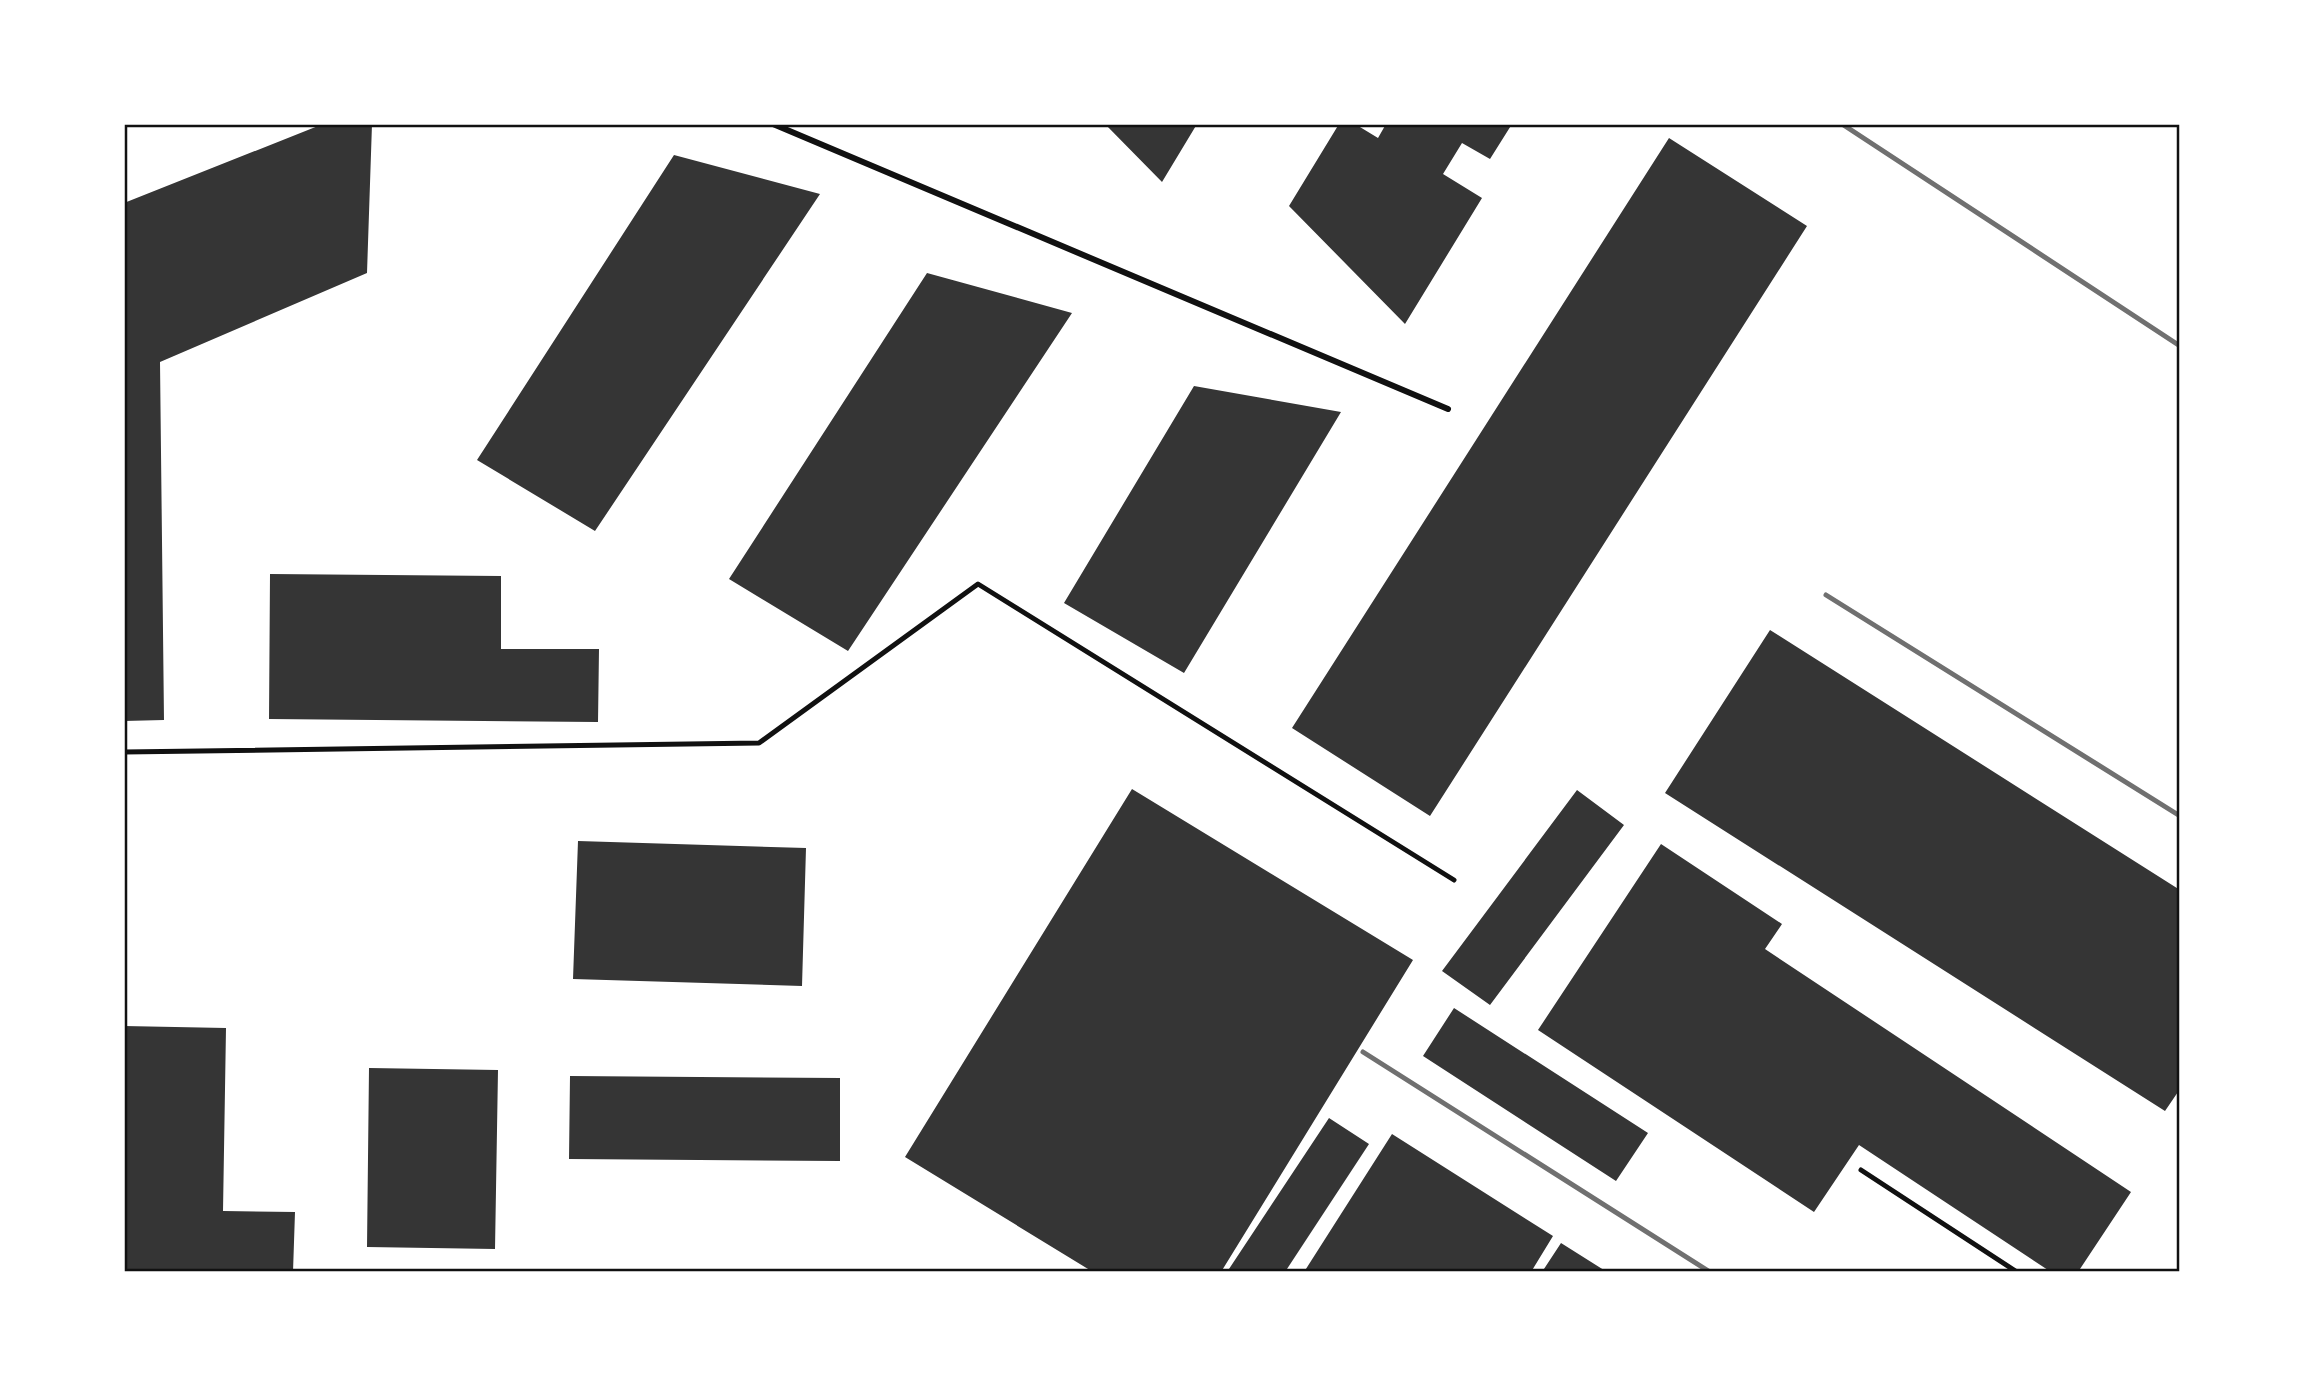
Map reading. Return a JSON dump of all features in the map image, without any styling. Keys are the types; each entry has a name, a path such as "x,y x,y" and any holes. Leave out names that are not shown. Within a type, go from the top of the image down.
{"street":[{"path":"773,124 1448,409"}],"lane":[{"path":"124,752 759,743 978,584 1454,880"},
{"path":"1861,1170 2017,1272"}],"building":[{"path":"323,124 372,124 367,273 160,362 164,720 124,721 124,203"},
{"path":"1105,124 1197,124 1162,182"},
{"path":"1339,124 1355,124 1378,138 1386,124 1512,124 1490,159 1462,143 1443,174 1482,198 1405,324 1289,206"},
{"path":"1669,138 1807,226 1430,816 1292,728"},
{"path":"674,155 820,194 595,531 477,460"},
{"path":"927,273 1072,313 848,651 729,579"},
{"path":"1194,386 1341,412 1184,673 1064,603"},
{"path":"270,574 501,576 501,649 599,649 598,722 269,719"},
{"path":"1770,630 2180,890 2180,1089 2165,1111 1665,793"},
{"path":"1132,789 1413,960 1221,1272 1093,1272 905,1157"},
{"path":"1577,790 1624,825 1490,1005 1442,971"},
{"path":"578,841 806,848 802,986 573,979"},
{"path":"1661,844 1782,924 1765,949 2131,1192 2078,1272 2051,1272 1859,1145 1814,1212 1538,1030"},
{"path":"1454,1008 1648,1133 1616,1181 1423,1056"},
{"path":"124,1026 226,1028 223,1211 295,1212 293,1272 124,1272"},
{"path":"369,1068 498,1070 495,1249 367,1247"},
{"path":"570,1076 840,1078 840,1161 569,1159"},
{"path":"1329,1118 1369,1144 1285,1272 1227,1272"},
{"path":"1392,1134 1553,1236 1531,1272 1304,1272"},
{"path":"1561,1243 1607,1272 1542,1272"}],"railway":[{"path":"1842,124 2180,346"},
{"path":"1826,595 2180,816"},
{"path":"1363,1052 1710,1272"}]}
